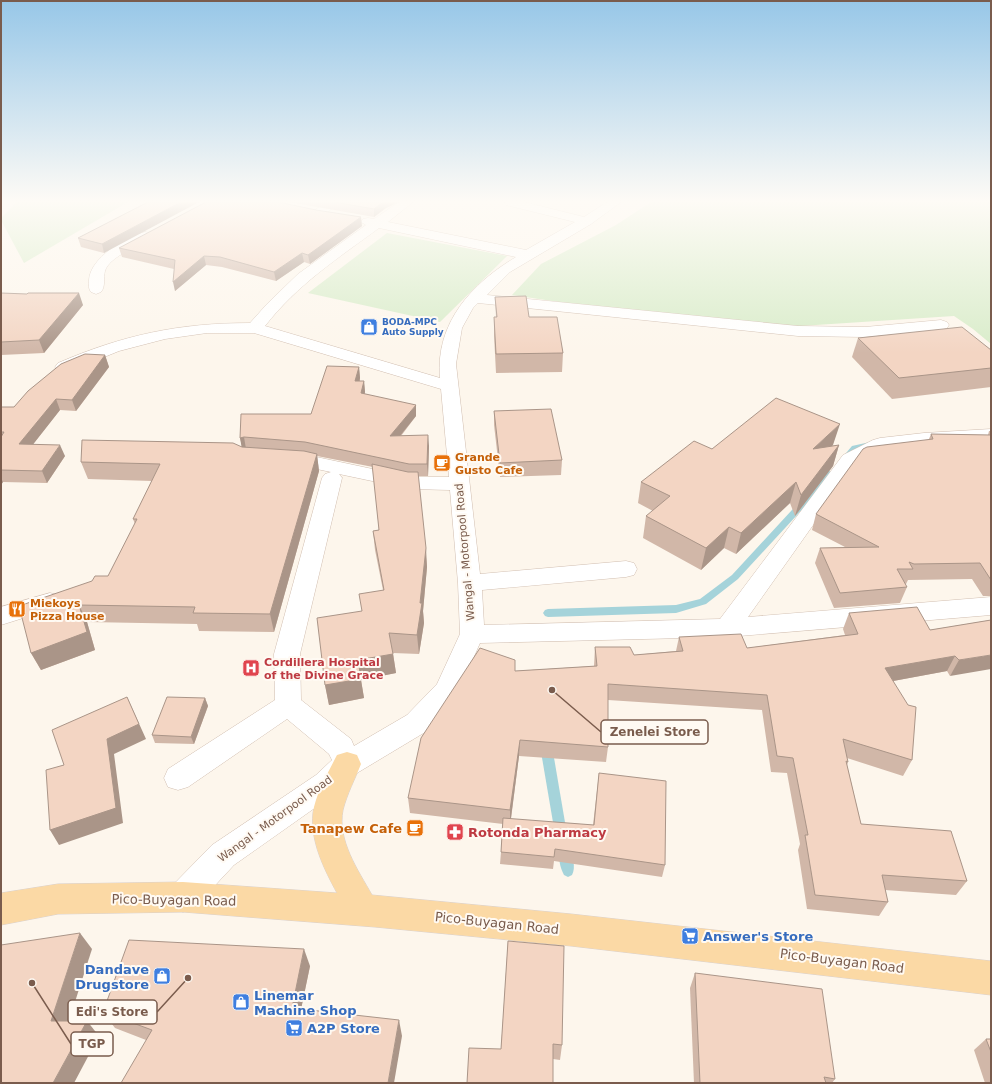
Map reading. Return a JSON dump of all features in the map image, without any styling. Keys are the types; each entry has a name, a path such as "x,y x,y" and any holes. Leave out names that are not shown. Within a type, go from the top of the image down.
{"main road":[{"path":"347,764 328,811 328,834 340,866 363,910"},
{"name":"Pico-Buyagan Road","path":"1,909 58,899 183,897 363,910 571,930 991,978"}],"street":[{"path":"96,289 98,271 102,263 117,253"},
{"path":"255,328 272,307 303,277 337,253"},
{"name":"Wangal - Motorpool Road","path":"183,897 223,855 326,784 347,764 417,723 447,690 472,634 470,583 447,364 454,328 466,306 505,269 532,253"},
{"path":"474,298 798,331 865,332 941,325"},
{"path":"52,375 58,370 87,356 117,345 170,332 200,329 255,328 449,386"},
{"path":"727,628 850,459 880,444 924,439 991,435"},
{"path":"269,458 307,461 410,483 459,484"},
{"path":"288,705 287,654 332,478"},
{"path":"470,583 626,569"},
{"path":"1,616 54,600"},
{"path":"472,634 727,628 991,606"},
{"path":"288,705 341,746 347,764"},
{"path":"178,778 288,705"}],"green space":[{"path":"18,253 42,253 24,263"},
{"path":"361,253 489,253 507,256 440,322 308,293"},
{"path":"563,253 991,253 991,344 954,316 785,327 720,326 512,295 541,264"}],"building":[{"path":"140,253 311,253 308,255 302,253 274,272 220,257 204,256 173,282 175,260"},
{"path":"1,293 79,293 39,340 1,342"},
{"path":"526,296 529,317 557,317 563,353 496,354 494,317 497,317 495,297"},
{"path":"962,327 991,350 991,368 899,378 858,338"},
{"path":"85,354 105,355 72,400 56,399 19,444 60,445 42,471 1,470 1,437 4,432 1,432 1,407 14,407 28,391 61,364"},
{"path":"327,366 359,367 355,381 364,381 361,393 416,405 390,436 428,435 427,464 409,464 305,442 244,437 240,438 241,414 311,414"},
{"path":"776,398 840,424 813,449 839,445 801,495 796,482 741,533 729,527 706,548 646,516 670,496 641,482 694,441 712,449"},
{"path":"551,409 562,460 500,463 494,411"},
{"path":"931,434 991,435 991,580 980,563 914,564 909,562 913,569 897,569 907,587 840,593 820,548 879,547 816,514 863,449 867,447 933,439"},
{"path":"82,440 233,443 242,447 304,451 317,454 270,614 193,613 195,607 79,605 87,632 31,653 19,606 92,581 95,576 108,576 137,519 133,519 160,464 81,462"},
{"path":"372,464 408,472 418,472 426,548 420,603 422,603 417,635 389,633 393,654 358,660 361,679 325,685 317,618 362,611 359,594 384,590 373,531 379,530"},
{"path":"917,607 930,630 991,620 991,655 959,660 955,656 885,668 908,705 916,707 912,760 843,739 848,762 846,761 861,824 951,831 967,881 882,875 888,902 815,895 805,835 808,835 793,758 777,756 767,695 608,684 608,747 520,740 510,810 408,798 421,738 480,648 515,660 515,671 597,666 595,647 630,647 634,655 683,651 679,637 741,634 747,648 858,634 849,613"},
{"path":"127,697 139,724 107,739 116,808 50,830 46,770 64,765 52,730"},
{"path":"167,697 205,698 191,737 152,735"},
{"path":"599,773 666,781 665,865 555,849 554,857 501,852 503,818 594,825"},
{"path":"80,933 51,1021 87,1021 53,1083 1,1083 1,945"},
{"path":"129,940 304,949 292,1008 399,1020 388,1083 121,1083 152,1030 103,1012"},
{"path":"508,941 564,946 562,1045 553,1044 553,1083 467,1083 469,1048 501,1049"},
{"path":"695,973 822,989 835,1079 824,1077 826,1083 700,1083"},
{"path":"986,1039 991,1039 991,1052"}],"waterway":[{"path":"845,459 855,448 870,444"},
{"path":"548,613 676,609 703,602 735,577 830,474"},
{"path":"546,746 561,834"},
{"path":"565,852 568,871"}],"place":[{"name":"BODA-MPC Auto Supply","path":"369,327"},
{"name":"Grande Gusto Cafe","path":"442,463"},
{"name":"Miekoys Pizza House","path":"17,609"},
{"name":"Cordillera Hospital of the Divine Grace","path":"251,668"},
{"name":"Zenelei Store","path":"552,690"},
{"name":"Tanapew Cafe","path":"415,828"},
{"name":"Rotonda Pharmacy","path":"455,832"},
{"name":"Answer's Store","path":"690,936"},
{"name":"Dandave Drugstore","path":"162,976"},
{"name":"Edi's Store","path":"188,978"},
{"name":"TGP","path":"32,983"},
{"name":"Linemar Machine Shop","path":"241,1002"},
{"name":"A2P Store","path":"294,1028"}]}
